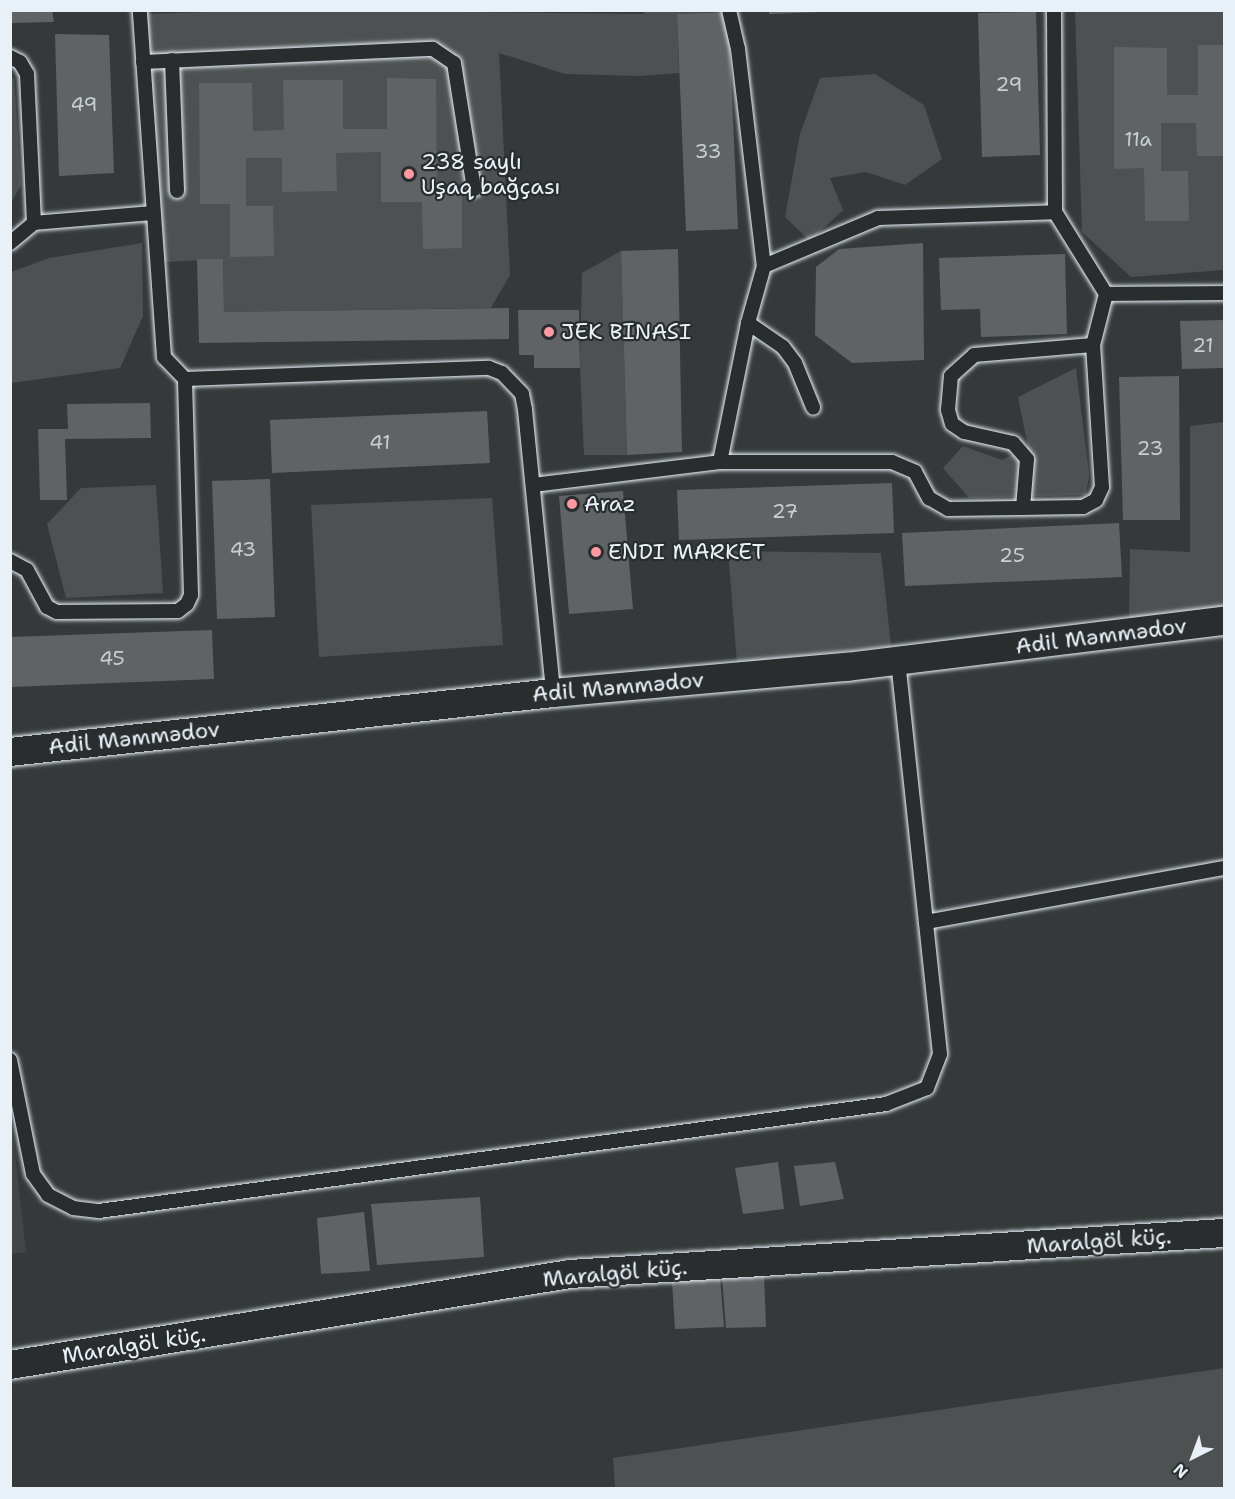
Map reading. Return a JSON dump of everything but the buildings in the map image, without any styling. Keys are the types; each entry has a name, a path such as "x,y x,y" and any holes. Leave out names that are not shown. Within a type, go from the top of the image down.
{"street":[{"name":"Adil Məmmədov","path":"10,752 553,693 898,660 1224,621"},
{"name":"Maralgöl küç.","path":"10,1365 570,1274 1224,1233"}],"lane":[{"path":"10,561 27,570 43,602 57,612 178,611 187,604 191,595 185,379 165,357 152,213 140,10"},
{"path":"720,462 748,323 764,266 738,50 729,10"},
{"path":"533,485 720,462 892,462 915,472 929,498 948,509 1083,507 1096,500 1102,487 1093,345 1106,294 1055,212 1054,10"},
{"path":"142,62 433,49 454,63 474,189"},
{"path":"10,57 20,62 27,74 34,223"},
{"path":"172,60 177,191"},
{"path":"764,266 878,218 1055,212"},
{"path":"10,243 34,223 152,213"},
{"path":"1106,294 1224,292"},
{"path":"748,323 783,347 795,363 813,407"},
{"path":"1023,508 1027,459 1013,443 964,432 952,424 948,410 951,376 974,355 1093,345"},
{"path":"185,379 489,368 502,373 522,394 553,693"},
{"path":"10,1060 33,1174 48,1195 73,1208 99,1211 886,1104 927,1088 940,1054 898,660"},
{"path":"926,922 1224,868"}],"shaded area":[{"path":"264,10 644,14 645,10 728,11 677,14 679,73 640,76 565,74 499,53 510,275 491,308 224,312 223,259 164,262 146,14"},
{"path":"1075,11 1224,11 1224,270 1131,277 1082,232"},
{"path":"875,74 924,105 942,159 905,185 866,172 830,178 843,210 810,241 785,217 800,134 820,78"},
{"path":"11,78 14,78 21,185 11,203"},
{"path":"142,243 143,316 120,368 11,383 11,272 49,258"},
{"path":"621,251 627,455 584,455 580,368 582,273"},
{"path":"1076,368 1089,474 1086,495 969,498 943,468 963,446 1002,460 1028,447 1018,397"},
{"path":"1224,422 1224,608 1129,620 1130,549 1190,552 1190,426"},
{"path":"156,485 163,593 66,598 47,524 81,488"},
{"path":"492,498 503,645 319,657 311,505"},
{"path":"728,551 881,553 891,646 737,663"},
{"path":"10,1108 26,1252 11,1254 10,1254"},
{"path":"1224,1368 1224,1488 615,1488 613,1458"}],"place":[{"name":"238 saylı Uşaq bağçası","path":"409,174"},
{"name":"JEK BINASI","path":"549,332"},
{"name":"Araz","path":"572,504"},
{"name":"ENDI MARKET","path":"596,552"}]}
